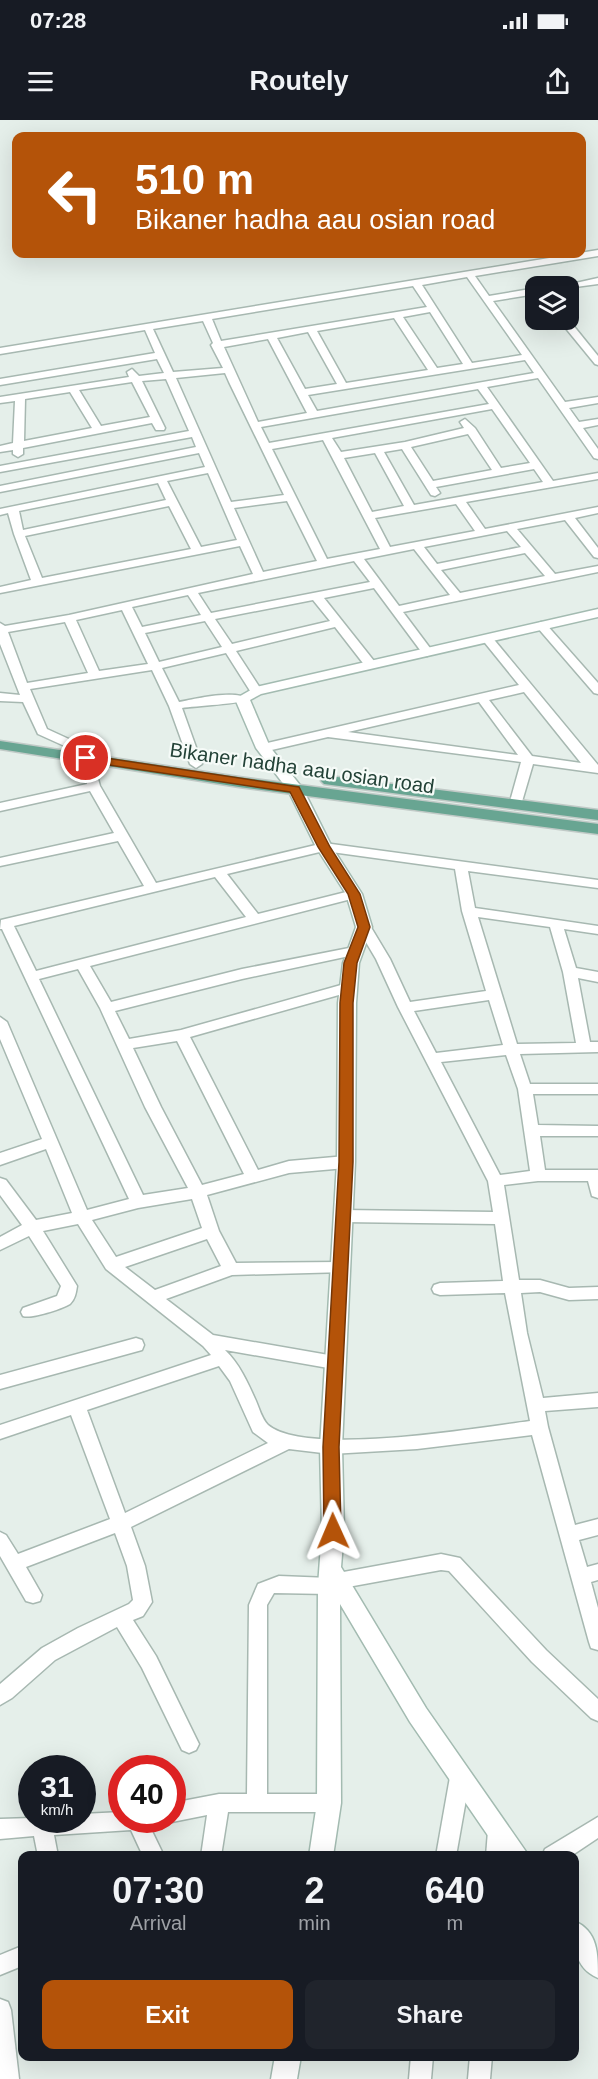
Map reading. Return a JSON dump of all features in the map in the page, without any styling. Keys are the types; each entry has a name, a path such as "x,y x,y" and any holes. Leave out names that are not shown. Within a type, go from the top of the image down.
{"main road":[{"name":"Bikaner hadha aau osian road","path":"0,737 83,753 598,829"},
{"name":"Bikaner hadha aau osian road","path":"0,745 196,764 289,782 598,815"}],"street":[{"path":"0,351 569,258"},
{"path":"470,275 576,426 593,441 598,456"},
{"path":"579,284 598,282"},
{"path":"416,283 468,365"},
{"path":"485,299 525,293"},
{"path":"216,345 432,309"},
{"path":"398,315 434,371"},
{"path":"206,317 216,345 323,563"},
{"path":"148,327 259,576"},
{"path":"311,329 343,386"},
{"path":"572,330 597,360"},
{"path":"271,335 313,414"},
{"path":"0,382 161,355"},
{"path":"301,393 526,357"},
{"path":"127,361 166,438"},
{"path":"0,400 72,387 228,370"},
{"path":"410,375 423,395"},
{"path":"255,425 539,375"},
{"path":"480,385 550,484"},
{"path":"72,387 116,448"},
{"path":"20,396 17,446 21,465"},
{"path":"561,405 598,400"},
{"path":"267,447 495,406"},
{"path":"458,412 498,472"},
{"path":"0,449 156,419"},
{"path":"576,426 598,422"},
{"path":"338,456 405,445 471,430"},
{"path":"14,486 3,469 195,433"},
{"path":"325,436 338,456 386,551"},
{"path":"405,445 442,503"},
{"path":"0,489 202,449"},
{"path":"378,450 411,509"},
{"path":"132,463 144,483"},
{"path":"430,485 536,465"},
{"path":"0,512 212,469"},
{"path":"367,516 598,476"},
{"path":"161,479 197,551"},
{"path":"228,506 292,497"},
{"path":"459,500 482,532"},
{"path":"19,534 172,502"},
{"path":"13,510 19,534 38,583"},
{"path":"152,887 94,786 83,753 42,731 22,687 6,663 0,629 69,618 259,576 598,510"},
{"path":"568,516 598,555"},
{"path":"510,527 552,578"},
{"path":"0,590 244,542"},
{"path":"416,545 458,598"},
{"path":"434,568 527,549"},
{"path":"357,557 427,652"},
{"path":"396,610 598,569"},
{"path":"139,632 377,584"},
{"path":"192,592 256,692"},
{"path":"316,596 370,664"},
{"path":"126,606 175,706 196,764"},
{"path":"175,706 208,700 242,699 256,692 370,664 598,613"},
{"path":"69,618 96,676"},
{"path":"22,687 156,666 337,623"},
{"path":"541,625 598,690"},
{"path":"487,638 595,769"},
{"path":"263,748 528,687"},
{"path":"0,697 27,699"},
{"path":"482,698 528,760"},
{"path":"242,699 263,748 289,782 324,847 354,894 364,927 383,959 496,1181 519,1333 539,1427 598,1642"},
{"path":"328,733 595,769"},
{"path":"514,805 528,760"},
{"path":"0,807 94,786"},
{"path":"0,862 121,836"},
{"path":"138,1202 32,976 3,924 324,847 598,884"},
{"path":"460,866 494,995 525,1089 538,1175"},
{"path":"218,872 254,919"},
{"path":"32,976 354,894"},
{"path":"470,910 598,930"},
{"path":"432,1058 512,1049 591,1047 556,925"},
{"path":"322,1851 329,1803 333,1579 331,1447 346,1162 348,988 354,951 364,927"},
{"path":"107,1008 242,974 354,951"},
{"path":"81,962 107,1008 153,1107 198,1192 212,1231 231,1269"},
{"path":"570,972 598,976"},
{"path":"124,1045 181,1035 348,988"},
{"path":"405,1006 494,995"},
{"path":"0,1022 82,1217 112,1265 209,1341 237,1378 260,1427 273,1438 286,1442 331,1447 417,1442 539,1427"},
{"path":"181,1035 255,1176"},
{"path":"525,1089 598,1089"},
{"path":"530,1130 598,1131"},
{"path":"0,1159 49,1142"},
{"path":"0,1244 32,1227 138,1202 198,1192 290,1167 346,1162"},
{"path":"496,1181 538,1175 596,1176 598,1192"},
{"path":"0,1184 32,1227 69,1286 68,1294 63,1300 29,1312"},
{"path":"342,1216 501,1218"},
{"path":"112,1265 212,1231"},
{"path":"153,1297 231,1269 339,1268"},
{"path":"440,1289 540,1286 569,1294 598,1293"},
{"path":"209,1341 334,1362"},
{"path":"0,1382 78,1363 136,1345"},
{"path":"0,1432 223,1358"},
{"path":"536,1405 598,1400"},
{"path":"0,1696 16,1684 35,1663 51,1652 136,1610 143,1602 136,1566 77,1407"},
{"path":"15,1563 121,1523 286,1442"},
{"path":"567,1535 598,1527"},
{"path":"0,1540 33,1595"},
{"path":"257,1803 258,1605 261,1594 268,1587 277,1584 333,1579 441,1562 454,1564 539,1656 598,1712"},
{"path":"580,1577 598,1572"},
{"path":"333,1579 412,1705 513,1851"},
{"path":"121,1617 149,1662 189,1744"},
{"path":"447,1851 460,1777"},
{"path":"186,1810 219,1803 329,1803"},
{"path":"213,1851 219,1803"},
{"path":"560,1851 598,1827"},
{"path":"0,1829 18,1829"},
{"path":"496,1851 498,1831"},
{"path":"44,1833 47,1851"},
{"path":"145,1833 152,1851"},
{"path":"579,1940 598,1965"},
{"path":"0,1965 18,1958"},
{"path":"0,2010 8,2079"},
{"path":"284,2079 287,2061"},
{"path":"420,2079 422,2061"},
{"path":"479,2079 481,2061"}],"route":[{"path":"86,758 295,789 324,847 354,894 362,914 364,927 351,963 347,1003 346,1162 331,1447 333,1531"}]}
